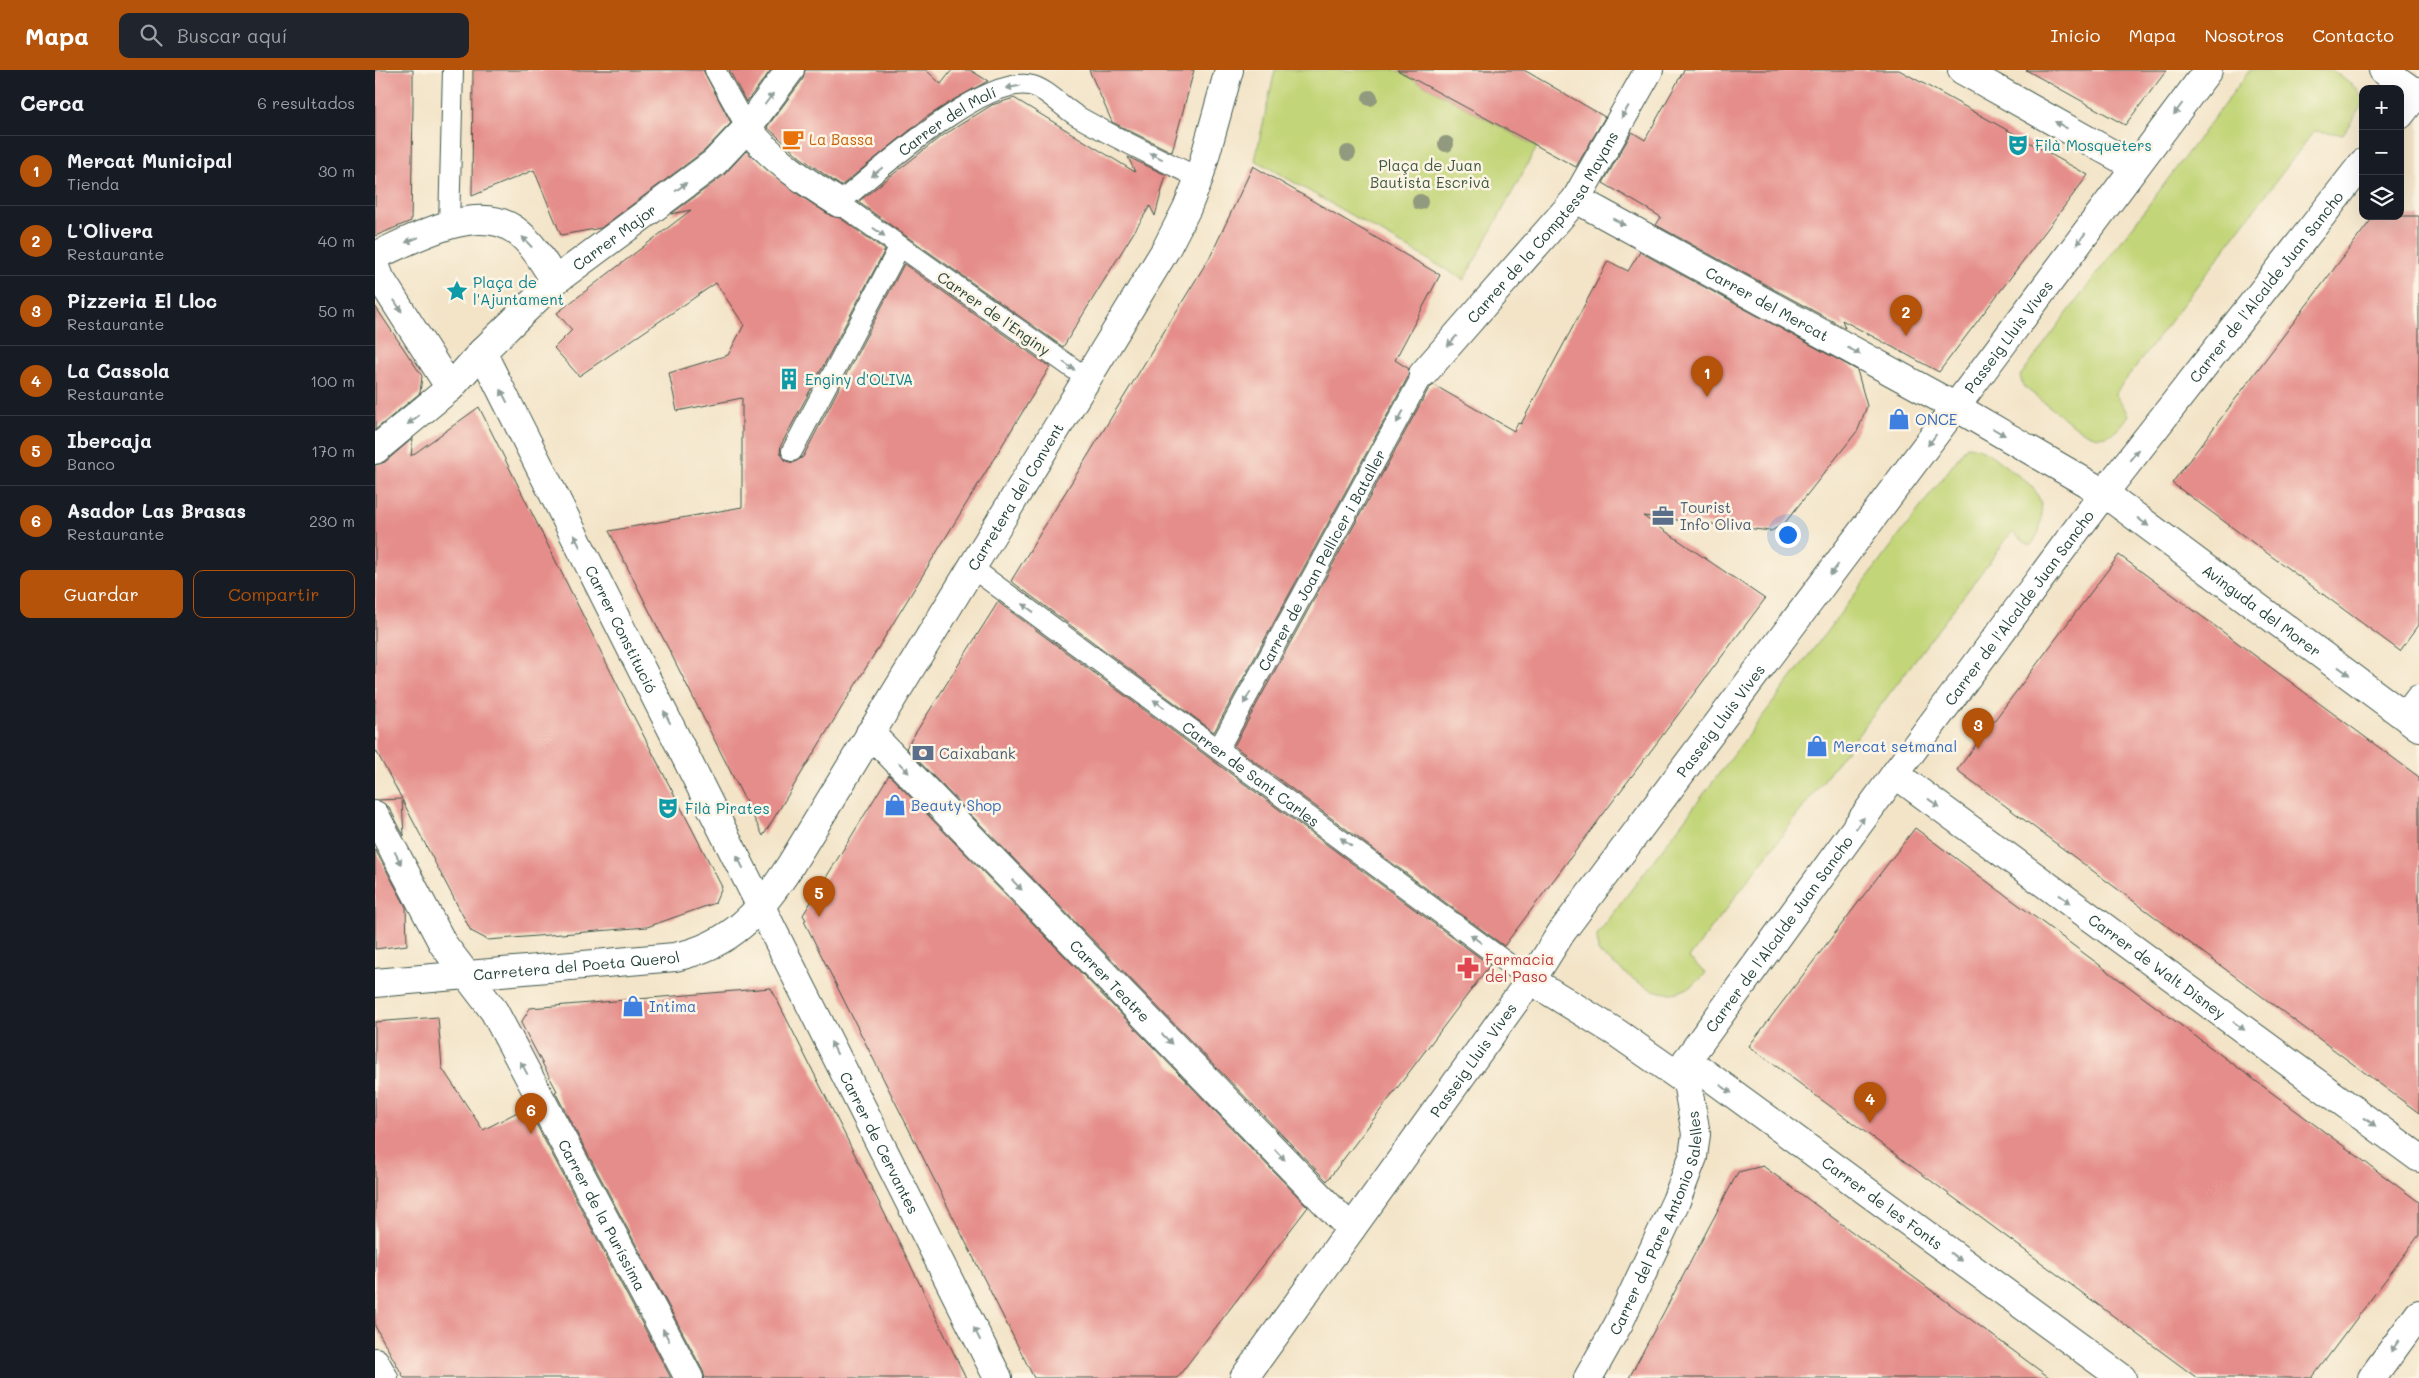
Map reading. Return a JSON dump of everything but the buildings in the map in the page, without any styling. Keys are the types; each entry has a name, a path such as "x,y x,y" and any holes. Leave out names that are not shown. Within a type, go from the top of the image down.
{"street":[{"name":"Carrer Major","path":"375,450 450,388 482,352 555,281 714,163 747,128 790,70"},
{"name":"Carretera del Convent","path":"762,905 790,866 1166,249 1187,208 1199,178 1229,70"},
{"name":"Carrer de la Comptessa Mayans","path":"1423,374 1576,199 1649,70"},
{"path":"1962,70 2135,166"},
{"name":"Passeig Lluis Vives","path":"1244,1378 1561,933 2208,70"},
{"path":"2383,70 2414,99"},
{"name":"Carrer de l'Enginy","path":"747,128 761,146 785,168 839,204"},
{"name":"Carrer de l'Alcalde Juan Sancho","path":"1687,1071 1895,774 2104,493 2359,168"},
{"name":"Carrer del Mercat","path":"1576,199 1957,407 2104,493"},
{"path":"375,256 449,225 478,219 503,223 516,231 539,255 555,281"},
{"path":"375,264 380,278 450,388"},
{"name":"Carrer Constitució","path":"482,352 762,905"},
{"name":"Avinguda del Morer","path":"2104,493 2415,714"},
{"name":"Carrer Teatre","path":"870,733 1351,1229"},
{"name":"Carrer de Walt Disney","path":"1895,774 2419,1158"},
{"name":"Carrer de la Puríssima","path":"375,815 443,944 494,1011 689,1378"},
{"name":"Carretera del Poeta Querol","path":"375,984 653,960 692,954 726,938 762,905"},
{"name":"Carrer de Cervantes","path":"762,905 998,1378"},
{"name":"Carrer de les Fonts","path":"1535,972 1617,1033 1687,1071 2122,1378"},
{"name":"Carrer del Pare Antonio Salelles","path":"1588,1378 1623,1315 1676,1201 1693,1158 1696,1134 1687,1071"},
{"path":"2372,1378 2419,1314"},
{"path":"2077,1346 2084,1378"},
{"path":"375,1362 384,1378"}],"lane":[{"path":"449,225 453,70"},
{"path":"715,70 747,128"},
{"name":"Carrer del Molí","path":"839,204 916,138 950,115 1015,85 1033,86 1040,89 1097,128 1199,178"},
{"name":"Carrer de l'Enginy","path":"839,204 1088,379"},
{"path":"792,451 900,246"},
{"name":"Carrer de Joan Pellicer i Bataller","path":"1219,748 1423,374"},
{"name":"Carrer de Sant Carles","path":"971,567 1219,748 1535,972"}],"green space":[{"name":"Plaça de Juan Bautista Escrivà","path":"1275,70 1397,70 1537,147 1464,280 1255,160"},
{"path":"2250,70 2332,70 2357,89 2359,92 2359,110 2343,134 2314,131 2115,394 2129,415 2113,433 2098,437 2090,435 2023,386 2020,376"},
{"path":"1967,446 1978,448 1991,455 2026,481 2035,491 2039,498 2042,515 2039,531 2035,539 2030,546 2012,532 1689,958 1706,973 1692,986 1678,992 1664,993 1650,989 1637,982 1598,952 1597,935"}],"place":[{"name":"La Bassa","path":"793,139"},
{"name":"Filà Mosqueters","path":"2018,145"},
{"name":"Plaça de l'Ajuntament","path":"457,291"},
{"name":"L'Olivera","path":"1906,336"},
{"name":"Enginy d'OLIVA","path":"789,379"},
{"name":"Mercat Municipal","path":"1707,397"},
{"name":"ONCE","path":"1899,419"},
{"name":"Tourist Info Oliva","path":"1663,516"},
{"name":"Mercat setmanal","path":"1817,746"},
{"name":"Pizzeria El Lloc","path":"1978,749"},
{"name":"Caixabank","path":"923,753"},
{"name":"Beauty Shop","path":"895,805"},
{"name":"Filà Pirates","path":"668,808"},
{"name":"Ibercaja","path":"819,917"},
{"name":"Farmacia del Paso","path":"1468,968"},
{"name":"Intima","path":"633,1006"},
{"name":"La Cassola","path":"1870,1123"},
{"name":"Asador Las Brasas","path":"531,1134"}]}
